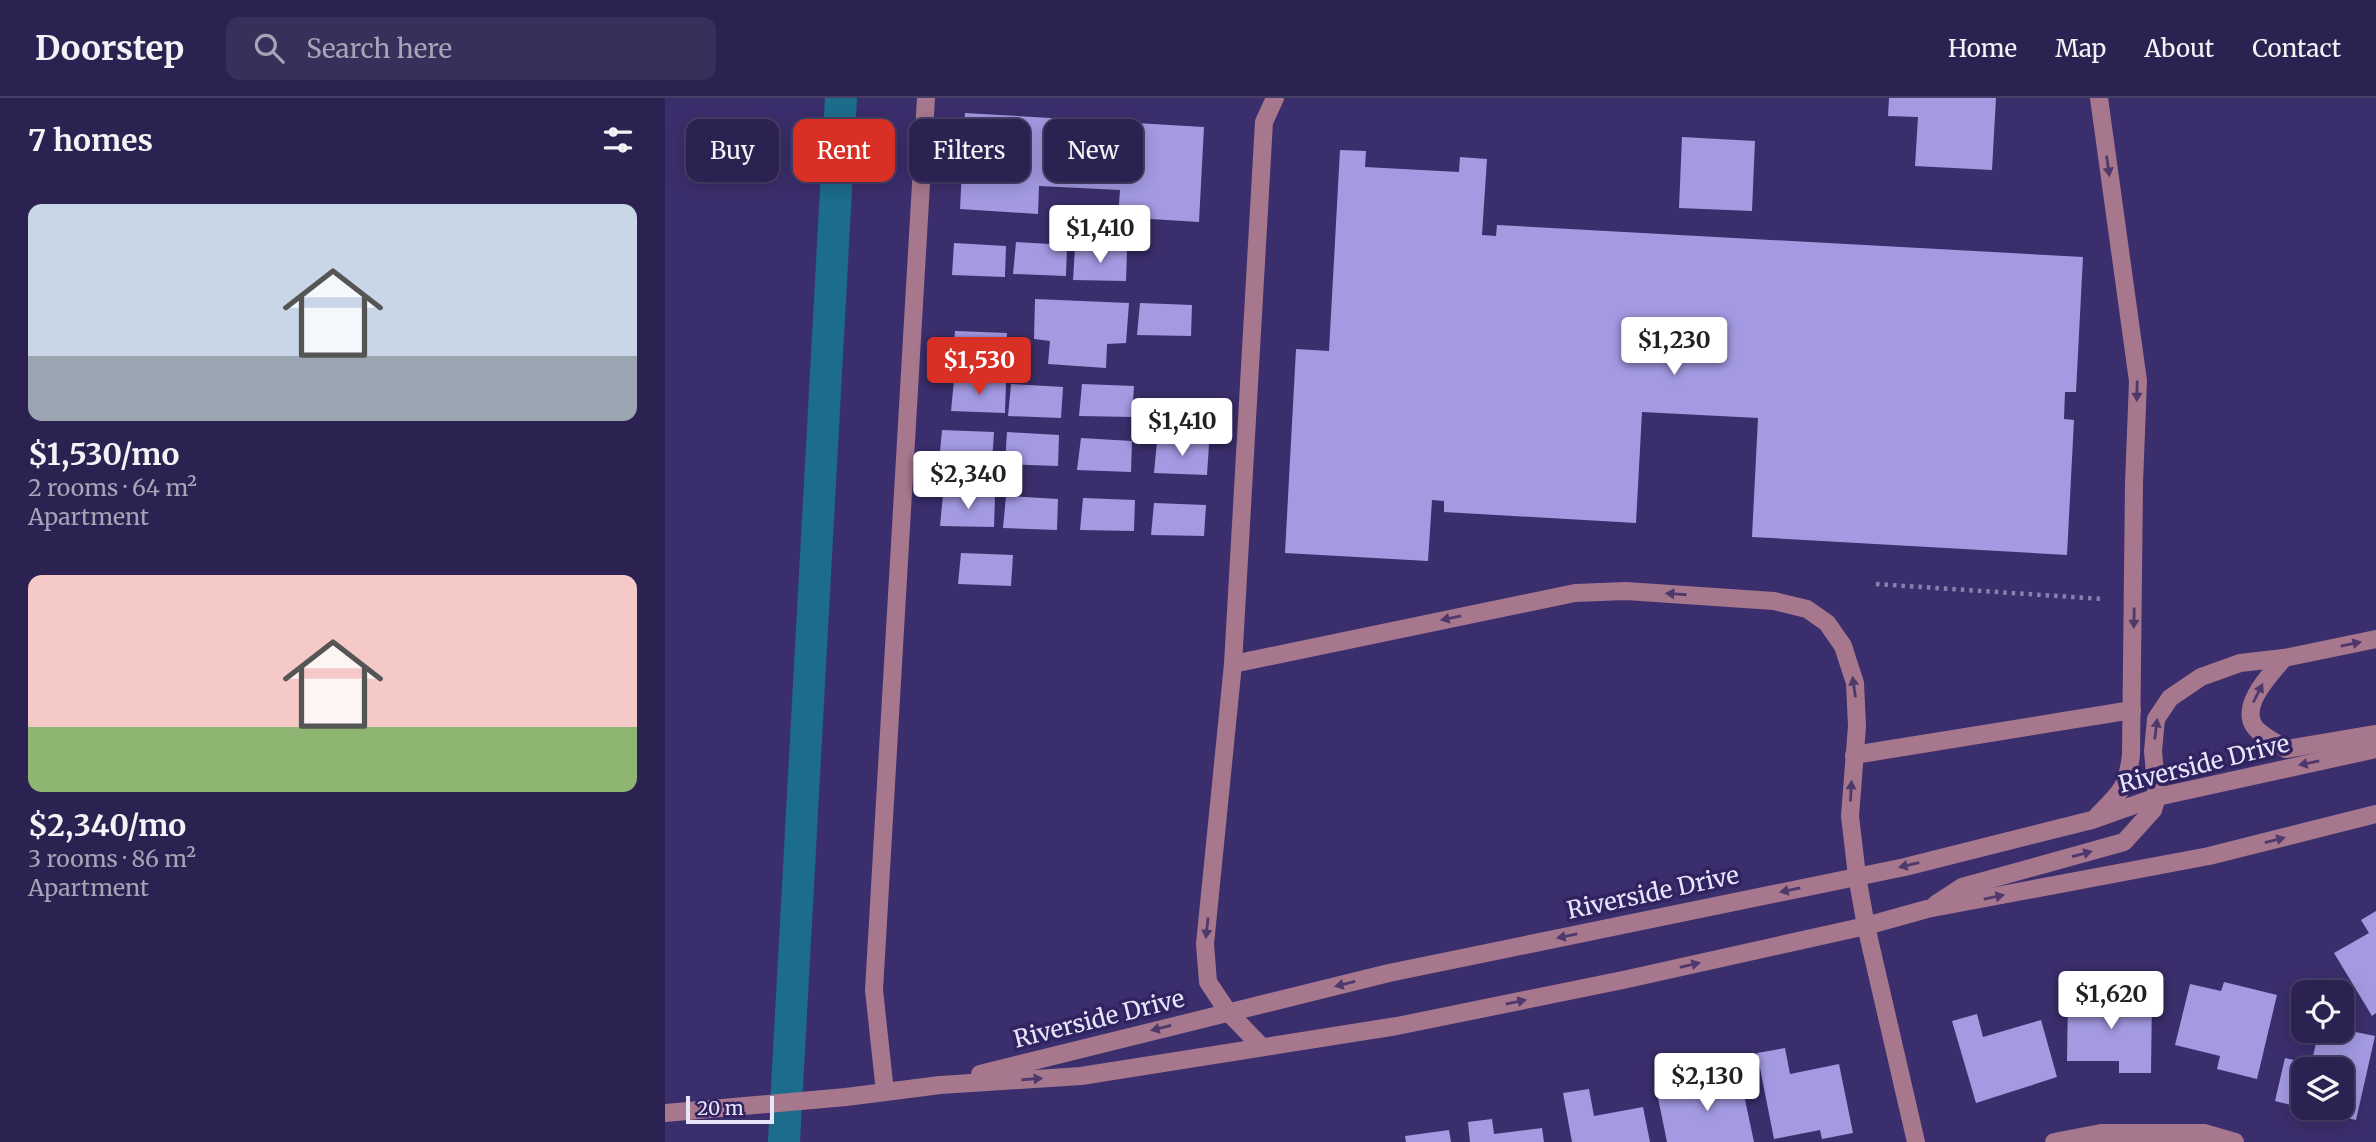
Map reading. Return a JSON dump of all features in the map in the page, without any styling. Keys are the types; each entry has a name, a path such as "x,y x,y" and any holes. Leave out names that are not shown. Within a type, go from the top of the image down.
{"street":[{"path":"885,1092 874,990 926,98"},
{"path":"1262,1047 1228,1012 1208,982 1205,944 1233,664 1264,122 1275,98"},
{"path":"2092,820 2122,791 2129,774 2138,381 2099,98"},
{"path":"1233,664 1575,593 1626,591 1774,601 1807,609 1827,623 1843,646 1855,683 1857,726 1850,816 1857,876 1916,1142"},
{"path":"1927,909 1962,887 2124,842 2153,810 2157,797 2153,751 2156,719 2170,698 2201,677 2240,663 2284,658 2376,639"},
{"path":"2284,658 2259,688 2253,701 2251,716 2254,727 2286,749 2376,734"},
{"path":"1854,755 2132,710"},
{"name":"Riverside Drive","path":"940,1085 1389,973 1857,876 2092,820 2157,797 2376,749"},
{"name":"Riverside Drive","path":"665,1113 846,1097 940,1085 1081,1076 1449,1016 1866,926 1927,909 2209,856 2376,814"},
{"path":"2054,1142 2101,1133 2204,1133 2235,1142"}],"path":[{"path":"1876,584 2103,599"}],"building":[{"path":"1889,98 1996,98 1992,170 1915,166 1918,117 1888,116"},
{"path":"965,113 1067,119 1044,119 1044,182 1143,182 1143,123 1204,127 1199,222 1118,217 1120,190 1039,186 1038,214 960,209 961,182 1030,182 1030,119 965,119"},
{"path":"1682,137 1755,141 1752,211 1679,208"},
{"path":"1340,150 1366,151 1365,167 1459,172 1460,157 1487,159 1482,235 1496,236 1497,225 2083,257 2076,392 2065,392 2064,419 2074,420 2067,555 1752,537 1758,418 1642,412 1636,523 1444,512 1444,501 1432,500 1428,561 1285,553 1296,349 1329,351"},
{"path":"1016,242 1067,245 1066,276 1013,274"},
{"path":"954,243 1006,246 1005,277 952,275"},
{"path":"1075,248 1127,250 1126,281 1073,280"},
{"path":"1035,299 1129,303 1126,343 1107,344 1106,368 1048,364 1050,341 1034,339"},
{"path":"1140,303 1192,305 1191,336 1137,335"},
{"path":"955,331 1007,333 1006,364 952,362"},
{"path":"954,380 1006,382 1005,413 951,411"},
{"path":"1011,384 1063,387 1061,418 1008,416"},
{"path":"1082,384 1134,386 1132,417 1079,416"},
{"path":"1157,398 1209,400 1208,431 1154,429"},
{"path":"942,430 994,432 992,463 939,462"},
{"path":"1007,432 1059,435 1058,466 1005,464"},
{"path":"1081,438 1132,441 1131,472 1077,470"},
{"path":"1157,441 1209,444 1207,475 1154,473"},
{"path":"943,494 995,496 994,527 940,526"},
{"path":"1006,496 1058,499 1057,530 1003,528"},
{"path":"1083,498 1135,500 1134,531 1080,530"},
{"path":"1154,503 1206,505 1204,536 1151,535"},
{"path":"961,553 1013,555 1011,586 958,584"},
{"path":"2376,911 2376,1013 2372,1016 2354,986 2354,980 2350,980 2334,953 2369,933 2361,920"},
{"path":"2224,982 2277,995 2257,1079 2217,1069 2220,1056 2175,1045 2190,984 2221,991"},
{"path":"2068,995 2152,996 2151,1073 2119,1073 2119,1061 2067,1061"},
{"path":"1977,1014 1983,1037 2041,1020 2057,1077 1976,1103 1952,1021"},
{"path":"2354,1032 2375,1036 2356,1120 2354,1057 2313,1057 2316,1043 2354,1043"},
{"path":"1785,1048 1790,1074 1839,1064 1853,1133 1822,1139 1820,1130 1774,1139 1757,1053"},
{"path":"2285,1058 2291,1059 2291,1105 2275,1101"},
{"path":"1740,1076 1754,1142 1667,1142 1657,1093"},
{"path":"1589,1089 1594,1116 1643,1107 1650,1142 1572,1142 1563,1093"},
{"path":"1492,1119 1494,1134 1542,1128 1544,1142 1470,1142 1468,1122"},
{"path":"1449,1130 1451,1142 1406,1142 1405,1136"}],"waterway":[{"path":"784,1142 841,98"}]}
